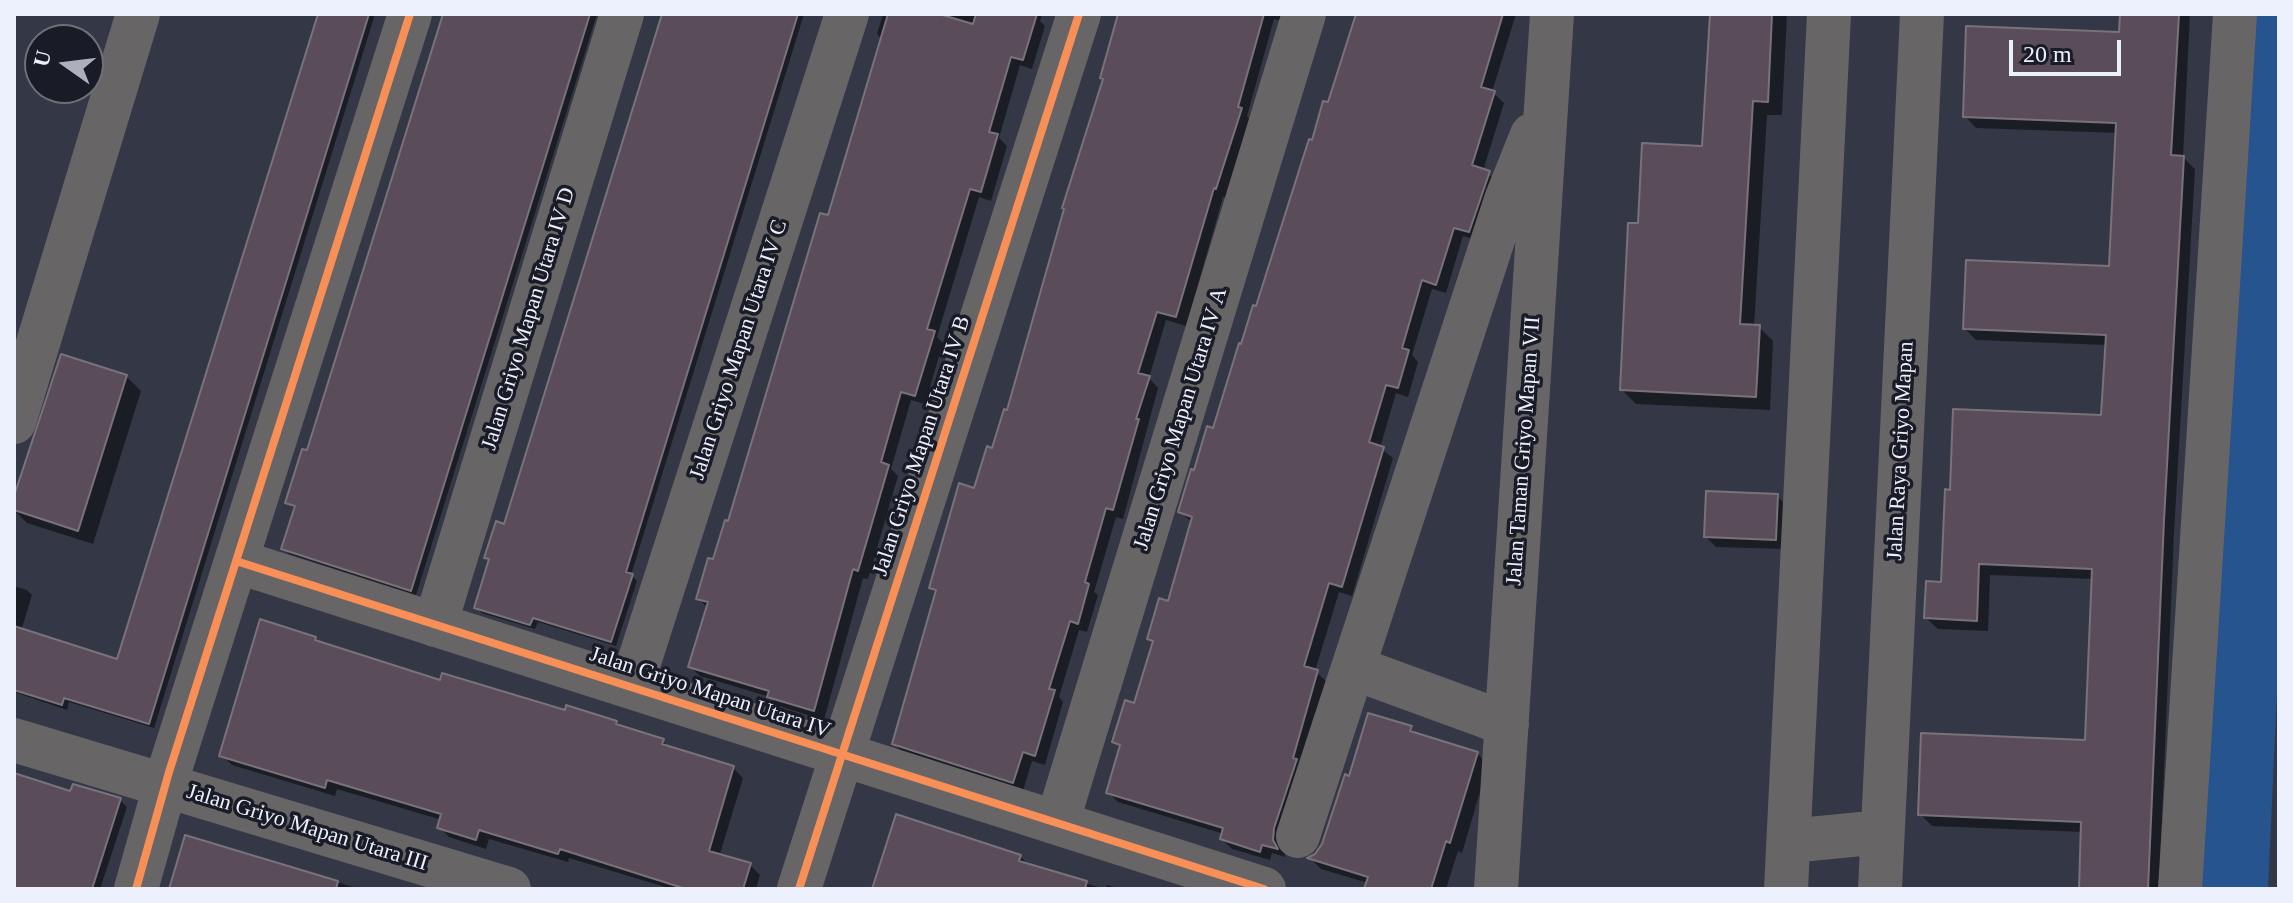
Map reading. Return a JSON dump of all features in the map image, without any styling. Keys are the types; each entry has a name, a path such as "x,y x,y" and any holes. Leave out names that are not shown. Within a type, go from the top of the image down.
{"street":[{"path":"14,422 28,324 138,14"},
{"path":"136,889 165,786 410,14"},
{"name":"Jalan Griyo Mapan Utara IV D","path":"435,625 622,14"},
{"name":"Jalan Griyo Mapan Utara IV C","path":"631,687 847,14"},
{"name":"Jalan Griyo Mapan Utara IV B","path":"799,889 1079,14"},
{"name":"Jalan Griyo Mapan Utara IV A","path":"1057,823 1304,14"},
{"name":"Jalan Taman Griyo Mapan VII","path":"1496,889 1552,14"},
{"path":"1786,889 1829,14"},
{"name":"Jalan Raya Griyo Mapan","path":"1880,889 1922,14"},
{"path":"2180,889 2235,14"},
{"path":"1298,836 1506,200 1547,100"},
{"name":"Jalan Griyo Mapan Utara IV","path":"236,561 1264,889"},
{"path":"1354,668 1507,724"},
{"name":"Jalan Griyo Mapan Utara III","path":"14,740 509,889"},
{"path":"1789,841 1882,832"}],"building":[{"path":"318,14 369,14 149,724 64,698 62,705 14,690 14,626 117,659"},
{"path":"443,14 590,14 411,591 281,549 295,506 285,503 302,449 307,450"},
{"path":"662,14 798,14 626,572 633,574 611,642 533,618 530,625 474,608 489,559 484,558 496,521 504,524"},
{"path":"888,14 939,14 973,24 976,14 1037,14 1023,60 1011,57 989,132 998,134 981,192 970,189 927,329 935,331 915,396 901,392 881,462 889,465 858,571 853,569 814,711 767,697 769,691 688,667 708,602 696,599 708,558 713,559 725,520 728,521 820,213 828,215"},
{"path":"1118,14 1264,14 1238,107 1242,108 1214,188 1176,317 1157,312 1138,373 1150,376 1136,419 1139,419 1113,510 1106,508 1085,582 1089,584 1078,624 1070,621 1049,689 1055,690 1035,756 1023,752 1013,783 892,744 936,590 929,588 959,483 974,488 987,446 992,448 1004,409 1007,410 1062,208 1103,79 1100,78"},
{"path":"1356,14 1503,14 1481,87 1495,91 1472,165 1490,171 1469,232 1454,228 1436,285 1422,280 1402,348 1409,350 1398,388 1386,385 1369,442 1384,447 1342,587 1329,583 1304,666 1318,670 1293,758 1297,759 1274,828 1273,840 1278,849 1262,845 1260,852 1220,839 1223,828 1106,793 1120,745 1112,742 1125,700 1134,703 1153,641 1147,639 1159,598 1168,601 1192,517 1178,512 1191,469 1194,470 1207,426 1213,428 1309,139 1312,140 1323,101 1328,102"},
{"path":"1710,14 1772,14 1768,102 1753,101 1740,324 1760,325 1756,397 1620,390 1628,223 1638,223 1642,143 1702,146"},
{"path":"2120,14 2179,14 2171,155 2184,156 2148,889 2079,889 2081,822 1918,815 1921,733 2085,740 2092,569 1979,564 1977,621 1924,618 1926,581 1941,582 1945,489 1950,490 1953,409 2101,415 2106,335 1963,329 1966,260 2109,266 2116,123 1963,117 1966,26 2119,32"},
{"path":"61,354 127,375 78,531 14,510 14,496"},
{"path":"1706,491 1778,494 1776,540 1704,537"},
{"path":"260,619 440,680 442,673 565,710 566,705 664,739 662,744 734,766 709,851 751,863 743,889 686,889 560,849 558,854 479,830 476,840 437,828 441,814 327,780 325,788 219,756"},
{"path":"1368,713 1412,726 1410,731 1478,752 1450,843 1446,841 1431,889 1364,889 1368,877 1307,858 1315,854 1322,844 1345,774 1349,776"},
{"path":"14,773 70,791 73,784 121,798 92,889 14,889"},
{"path":"896,814 1021,855 1019,861 1087,881 1085,889 872,889"},
{"path":"185,835 338,881 336,889 169,889"}],"waterway":[{"path":"2234,889 2274,14"}],"cycle path":[{"path":"136,889 169,772 410,14"},
{"path":"799,889 1079,14"},
{"path":"236,561 1264,889"}]}
